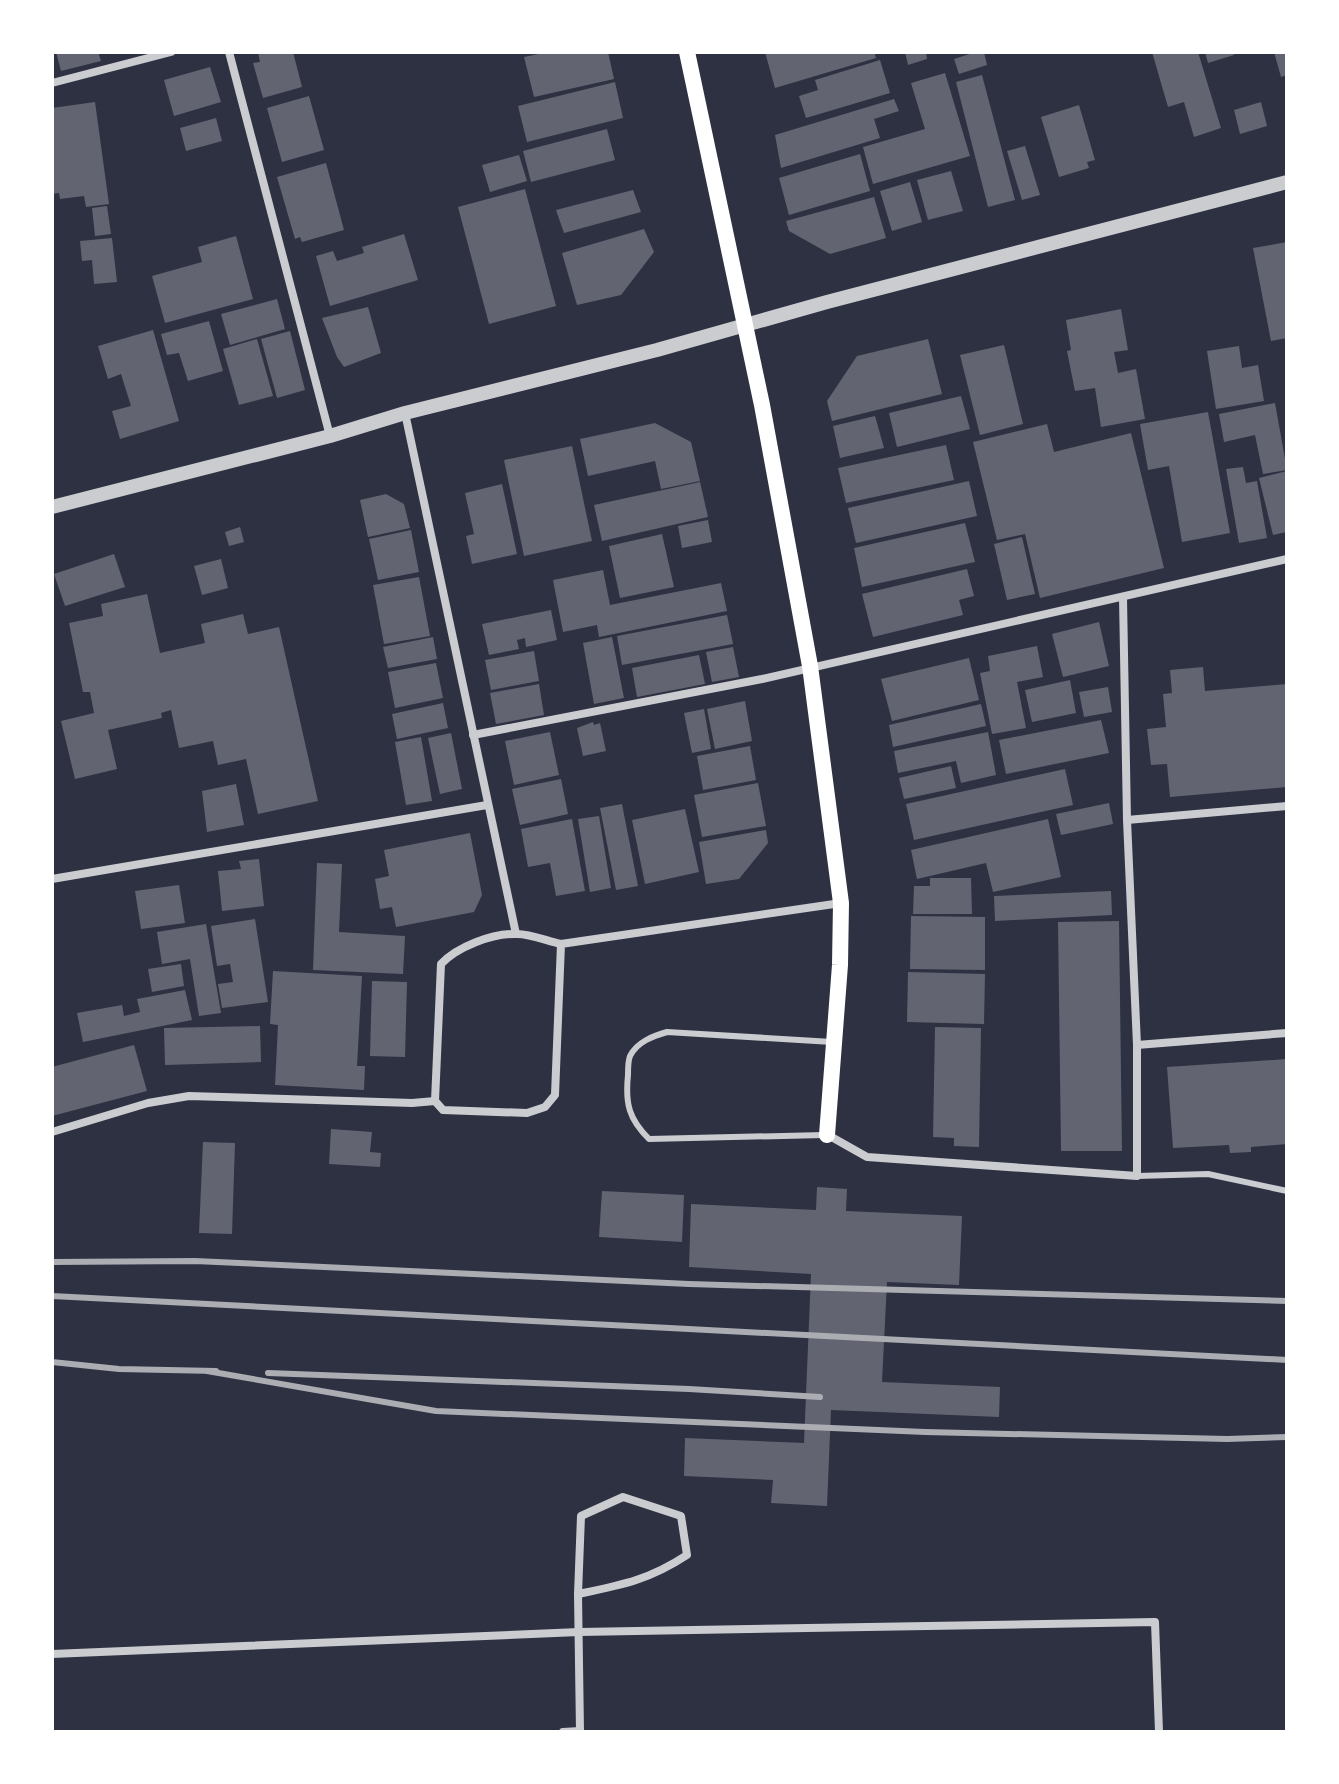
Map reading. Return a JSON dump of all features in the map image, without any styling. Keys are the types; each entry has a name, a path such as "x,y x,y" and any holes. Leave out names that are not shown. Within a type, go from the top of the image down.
{"main road":[{"path":"687,52 762,405 810,666 841,903 840,965 827,1135"}],"street":[{"path":"52,83 171,52"},
{"path":"229,52 330,436"},
{"path":"52,507 1287,182"},
{"path":"405,413 516,934"},
{"path":"473,735 762,679 1287,559"},
{"path":"827,1135 867,1157 1137,1176 1137,1045 1127,820 1123,598"},
{"path":"52,879 487,805"},
{"path":"1127,820 1287,806"},
{"path":"561,944 555,1095 545,1107 527,1113 443,1110 435,1101 441,964 452,952 476,942 516,934 561,944 841,903"},
{"path":"1137,1045 1287,1033"},
{"path":"52,1132 148,1103 189,1096 412,1103 435,1101"},
{"path":"563,1732 580,1732 578,1594 581,1516 623,1497 681,1516 687,1555 661,1573 578,1594"},
{"path":"52,1654 579,1632 1155,1622 1159,1732"}],"lane":[{"path":"827,1135 649,1139 636,1126 628,1107 627,1082 629,1057 646,1039 667,1032 832,1042"},
{"path":"1137,1176 1208,1174 1287,1191"}],"building":[{"path":"56,52 98,52 101,61 61,71"},
{"path":"258,52 293,52 302,87 263,98 253,63 260,62"},
{"path":"548,52 608,52 614,79 534,97 524,57"},
{"path":"765,52 874,52 876,58 775,88"},
{"path":"905,52 926,52 927,59 908,65"},
{"path":"984,52 987,65 959,74 954,59"},
{"path":"1152,52 1198,52 1221,128 1194,137 1184,102 1168,107"},
{"path":"1205,52 1233,52 1234,55 1208,63"},
{"path":"1274,52 1287,52 1287,75 1281,77"},
{"path":"880,60 890,93 806,118 799,96 818,90 815,80"},
{"path":"210,67 221,102 174,116 164,80"},
{"path":"945,73 970,156 873,184 863,147 925,129 911,83"},
{"path":"982,75 1015,200 988,207 956,82"},
{"path":"615,82 623,118 527,142 518,106"},
{"path":"309,96 324,150 282,162 267,108"},
{"path":"894,99 899,111 874,119 880,138 781,168 775,135"},
{"path":"95,102 109,204 86,207 84,196 60,199 59,193 52,194 52,108"},
{"path":"1261,102 1267,126 1240,134 1234,110"},
{"path":"1079,105 1095,160 1087,162 1089,168 1059,177 1041,117"},
{"path":"216,118 222,141 186,151 180,128"},
{"path":"607,129 615,160 531,182 523,151"},
{"path":"1025,146 1040,195 1022,200 1007,151"},
{"path":"860,154 870,191 789,215 779,178"},
{"path":"519,155 527,181 490,192 482,165"},
{"path":"326,163 344,230 302,242 300,237 295,239 277,177"},
{"path":"951,171 963,211 928,220 917,180"},
{"path":"910,182 922,222 892,231 880,191"},
{"path":"525,189 556,306 489,324 458,207"},
{"path":"633,190 641,212 564,233 556,210"},
{"path":"874,197 886,238 830,254 789,231 786,221"},
{"path":"107,206 111,234 95,236 92,208"},
{"path":"644,229 654,252 621,295 577,305 562,253"},
{"path":"404,234 418,280 330,306 316,256 333,251 337,261 364,253 362,247"},
{"path":"236,236 253,299 165,323 152,276 202,262 198,247"},
{"path":"112,238 117,282 94,284 92,260 82,261 80,241"},
{"path":"1287,242 1287,338 1271,341 1253,248"},
{"path":"277,299 285,329 230,345 221,314"},
{"path":"368,307 381,353 344,367 322,318"},
{"path":"1121,309 1128,350 1114,352 1118,373 1136,369 1145,419 1101,427 1095,388 1075,391 1067,351 1071,350 1066,320"},
{"path":"209,321 223,371 188,381 179,353 167,355 161,334"},
{"path":"153,330 179,421 120,439 112,411 131,406 121,374 108,379 98,346"},
{"path":"290,331 305,390 277,398 261,339"},
{"path":"257,339 273,396 239,405 223,349"},
{"path":"928,339 942,394 832,421 827,401 857,356"},
{"path":"1004,345 1023,424 980,435 960,355"},
{"path":"1239,346 1242,368 1258,365 1264,401 1216,409 1207,351"},
{"path":"961,396 970,429 897,447 889,413"},
{"path":"1275,403 1287,470 1263,474 1255,435 1224,442 1219,414"},
{"path":"1208,412 1230,533 1182,542 1169,466 1148,470 1140,424"},
{"path":"875,416 884,448 840,458 833,426"},
{"path":"655,423 691,442 700,481 661,489 655,461 588,476 580,439"},
{"path":"1047,424 1054,452 1131,433 1164,568 1040,598 1025,534 997,540 973,442"},
{"path":"946,445 954,480 846,503 838,468"},
{"path":"572,446 592,541 524,556 504,460"},
{"path":"1243,467 1246,483 1257,481 1267,538 1239,543 1226,469"},
{"path":"1287,471 1287,532 1273,535 1259,478"},
{"path":"969,481 977,516 856,543 848,508"},
{"path":"700,482 708,517 602,541 594,505"},
{"path":"502,484 517,554 472,564 466,536 474,534 465,493"},
{"path":"386,494 404,504 410,528 368,537 360,500"},
{"path":"708,520 712,542 682,548 678,526"},
{"path":"965,523 975,562 862,587 854,548"},
{"path":"240,527 244,542 229,546 225,532"},
{"path":"411,530 419,572 378,580 369,539"},
{"path":"662,534 674,587 620,598 609,546"},
{"path":"1022,537 1035,594 1007,600 994,544"},
{"path":"114,554 125,587 65,606 54,574"},
{"path":"221,559 228,588 202,595 194,566"},
{"path":"967,569 974,596 959,600 963,615 873,637 862,594"},
{"path":"603,570 610,605 721,583 727,611 599,637 597,625 563,632 553,580"},
{"path":"419,577 430,636 384,644 373,585"},
{"path":"147,594 160,653 205,643 201,624 243,614 248,634 279,627 318,801 258,814 246,759 218,765 213,741 179,748 171,710 161,713 162,718 108,730 117,769 75,779 61,721 94,713 90,692 83,692 69,623 103,616 101,604"},
{"path":"551,610 557,640 526,647 525,638 517,640 519,649 489,655 482,624"},
{"path":"727,615 733,644 622,665 617,636"},
{"path":"1099,622 1109,666 1063,677 1052,634"},
{"path":"433,637 437,659 388,668 383,647"},
{"path":"612,637 624,698 594,704 583,643"},
{"path":"1037,646 1043,677 1017,682 1026,728 992,734 980,673 990,671 988,656"},
{"path":"733,647 739,677 712,682 706,652"},
{"path":"534,651 539,681 491,690 485,660"},
{"path":"699,655 705,684 637,697 632,668"},
{"path":"969,658 979,700 892,721 881,679"},
{"path":"436,663 443,698 395,708 388,672"},
{"path":"1203,667 1205,691 1287,684 1287,787 1170,797 1167,764 1151,765 1147,729 1166,727 1163,694 1172,693 1170,670"},
{"path":"1070,680 1076,713 1032,722 1025,690"},
{"path":"539,684 544,715 496,724 490,693"},
{"path":"1108,687 1112,712 1084,717 1079,692"},
{"path":"745,701 752,741 715,749 707,709"},
{"path":"443,703 448,728 397,739 392,714"},
{"path":"981,704 986,726 893,747 889,725"},
{"path":"704,709 711,749 692,753 684,713"},
{"path":"1101,720 1109,753 1006,774 999,740"},
{"path":"593,722 594,725 600,723 606,751 583,756 577,728"},
{"path":"550,732 559,775 514,785 505,741"},
{"path":"988,732 996,775 961,783 956,761 898,773 894,751"},
{"path":"451,733 462,789 440,794 428,738"},
{"path":"421,737 432,801 406,805 395,742"},
{"path":"750,746 756,780 703,790 697,756"},
{"path":"951,766 956,788 904,799 899,778"},
{"path":"1065,769 1073,805 914,840 906,804"},
{"path":"561,779 568,814 520,825 512,789"},
{"path":"758,783 766,826 702,837 694,795"},
{"path":"236,784 244,825 207,832 202,791"},
{"path":"1109,803 1113,824 1061,835 1056,814"},
{"path":"622,804 638,886 616,890 600,808"},
{"path":"685,809 699,872 645,884 632,820"},
{"path":"599,816 611,888 590,892 578,819"},
{"path":"572,819 585,891 556,896 550,863 528,867 521,829"},
{"path":"1048,819 1061,877 993,892 986,863 917,879 911,850"},
{"path":"766,830 768,843 739,879 706,884 699,842"},
{"path":"470,833 482,895 474,912 396,927 392,907 380,909 375,879 389,876 384,850"},
{"path":"259,859 264,906 222,911 218,871 241,869 239,861"},
{"path":"317,863 342,864 339,932 405,936 403,974 313,970"},
{"path":"930,878 971,878 972,914 913,914 914,886 930,886"},
{"path":"179,885 185,923 141,929 135,891"},
{"path":"1111,891 1112,915 995,921 994,896"},
{"path":"911,916 985,917 985,970 910,969"},
{"path":"255,919 268,1002 222,1008 218,984 233,982 230,964 217,966 211,926"},
{"path":"1119,921 1122,1151 1061,1151 1058,922"},
{"path":"206,924 221,1013 199,1016 190,959 162,964 157,932"},
{"path":"181,964 184,986 152,992 148,969"},
{"path":"273,971 362,976 357,1066 365,1066 364,1090 275,1085 278,1025 270,1024"},
{"path":"908,972 985,974 984,1024 907,1022"},
{"path":"372,981 407,982 405,1057 370,1056"},
{"path":"185,990 192,1020 83,1042 77,1013 122,1005 124,1016 140,1012 137,999"},
{"path":"260,1026 261,1062 165,1065 164,1028"},
{"path":"935,1027 981,1028 979,1147 954,1146 954,1138 933,1137"},
{"path":"134,1045 147,1091 52,1116 52,1067"},
{"path":"1287,1059 1287,1144 1251,1147 1251,1152 1230,1153 1229,1145 1173,1148 1167,1067"},
{"path":"331,1129 372,1132 370,1152 381,1153 380,1167 329,1164"},
{"path":"203,1142 235,1143 232,1234 199,1233"},
{"path":"817,1187 847,1189 846,1211 962,1216 959,1285 887,1282 882,1382 1000,1387 999,1417 831,1410 827,1506 771,1503 773,1480 684,1476 685,1438 804,1443 811,1274 689,1267 691,1204 816,1210"},
{"path":"602,1191 684,1195 682,1242 599,1237"}],"railway":[{"path":"52,1262 195,1261 689,1284 1287,1301"},
{"path":"52,1296 1287,1360"},
{"path":"52,1362 119,1369 216,1371"},
{"path":"207,1371 436,1411 925,1432 1227,1439 1287,1437"},
{"path":"268,1373 820,1397"}]}
